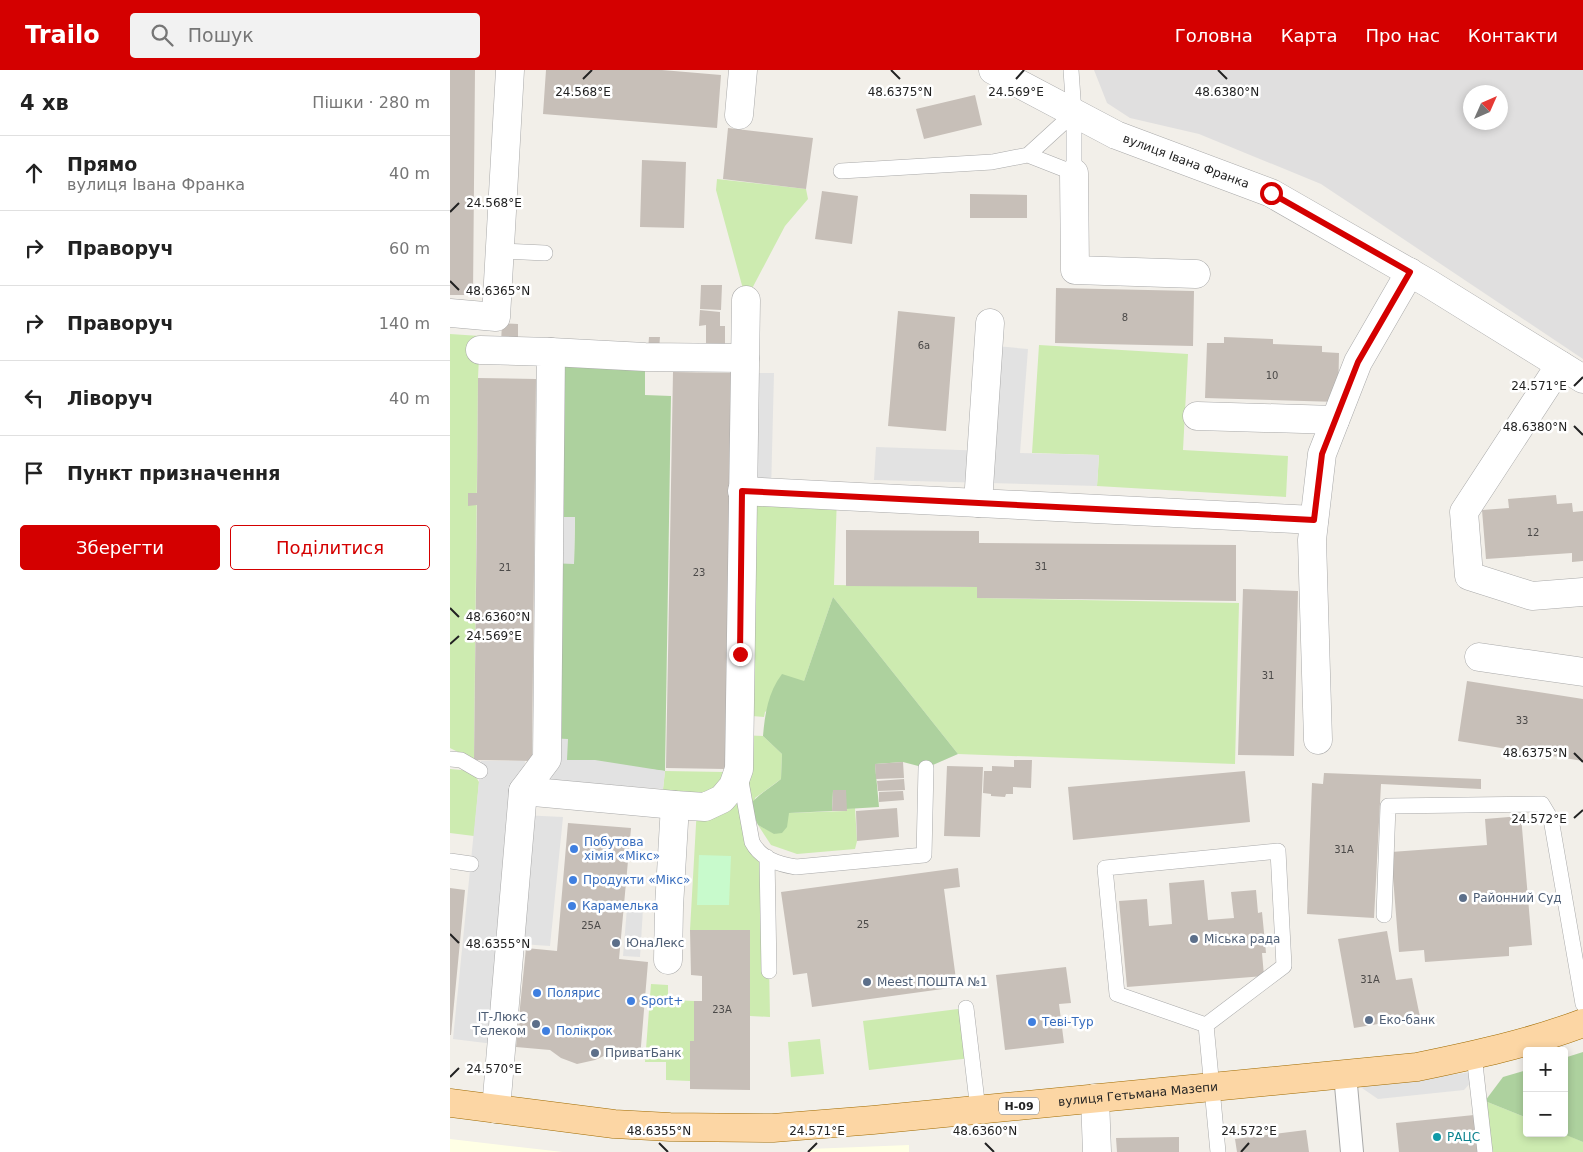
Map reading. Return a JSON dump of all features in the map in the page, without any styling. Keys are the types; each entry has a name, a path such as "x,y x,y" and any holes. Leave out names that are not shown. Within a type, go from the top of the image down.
{"main road":[{"name":"вулиця Гетьмана Мазепи","path":"450,1103 614,1124 772,1128 873,1120 1417,1067 1543,1038 1583,1023"}],"street":[{"path":"450,313 496,317 510,70"},
{"path":"739,115 743,70"},
{"name":"вулиця Івана Франка","path":"993,70 1116,135 1271,193 1410,272 1583,379"},
{"path":"1074,173 1075,270 1196,274"},
{"path":"1318,740 1312,540 1322,454 1358,362 1410,272"},
{"path":"523,791 705,806 722,799 733,786 739,769 746,300"},
{"path":"978,503 990,323"},
{"path":"480,350 646,357 745,358"},
{"path":"496,1109 523,791 547,759 551,352"},
{"path":"1560,365 1464,512 1470,576 1532,596 1583,592"},
{"path":"1197,416 1335,420"},
{"path":"742,491 1314,520"},
{"path":"1479,656 1583,672"},
{"path":"668,960 675,805"},
{"path":"1345,1074 1352,1152"},
{"path":"1095,1098 1097,1152"}],"lane":[{"path":"1028,155 1074,173 1074,113 1071,70"},
{"path":"841,171 992,162 1028,155 1074,113"},
{"path":"500,251 545,253"},
{"path":"450,759 461,760 480,771"},
{"path":"739,769 752,842 757,851 778,864 796,867 924,855 926,768"},
{"path":"1384,915 1388,806 1542,804 1552,820 1583,1004"},
{"path":"1278,851 1284,966 1206,1024 1117,994 1105,868 1278,851"},
{"path":"767,857 769,971"},
{"path":"450,862 471,864"},
{"path":"966,1008 978,1110"},
{"path":"1206,1024 1218,1152"},
{"path":"1474,1055 1485,1152"}],"shaded area":[{"path":"1094,70 1583,70 1583,359 1321,184 1199,134 1130,118 1107,103"},
{"path":"996,346 1028,349 1020,453 1099,455 1097,486 874,480 876,447 988,451"},
{"path":"744,373 774,373 771,492 742,492"},
{"path":"549,517 575,517 574,564 548,563"},
{"path":"547,738 568,739 567,760 595,760 665,771 663,789 547,780"},
{"path":"481,761 525,761 521,815 563,817 550,946 521,944 502,1045 453,1039"},
{"path":"627,908 643,909 640,957 623,956"},
{"path":"1481,1071 1464,1090 1378,1099 1359,1086"},
{"path":"450,1139 563,1152 450,1152"},
{"path":"909,1145 909,1152 809,1152 809,1149"}],"green space":[{"path":"717,179 806,189 808,199 785,226 746,300 716,190"},
{"path":"450,334 480,336 474,760 450,748"},
{"path":"1039,345 1188,354 1183,450 1288,456 1286,497 1097,486 1099,455 1032,453"},
{"path":"551,352 645,357 645,395 671,396 665,771 567,760 547,738 548,563 574,563 575,518 549,517"},
{"path":"742,491 837,496 834,585 977,587 978,598 1239,603 1235,764 958,754 833,597 804,681 765,712 764,717 740,715"},
{"path":"833,597 958,754 926,768 903,762 875,764 879,807 846,809 846,790 833,791 832,811 789,813 787,827 782,833 774,834 758,825 749,806 781,779 782,754 763,736 768,704 773,688 782,674 804,681"},
{"path":"739,735 763,736 782,754 781,779 755,798 752,842 767,857 770,1017 750,1016 750,930 690,930 697,807 675,805 663,789 665,771 725,772"},
{"path":"450,769 472,771 479,782 474,836 450,833"},
{"path":"855,808 857,841 855,849 797,854 771,845 758,825 775,834 789,813 846,811 846,809"},
{"path":"699,855 731,856 729,905 697,905"},
{"path":"651,984 668,985 668,1000 694,1001 694,1041 690,1041 690,1081 666,1080 666,1062 645,1062"},
{"path":"966,1008 971,1058 869,1070 863,1021"},
{"path":"820,1039 824,1074 791,1077 788,1042"},
{"path":"1583,1052 1583,1142 1568,1136 1568,1057"},
{"path":"1523,1071 1523,1116 1485,1101 1503,1077"},
{"path":"1485,1101 1523,1116 1523,1137 1568,1136 1583,1142 1583,1152 1490,1152"}],"building":[{"path":"450,70 475,70 473,295 450,295"},
{"path":"546,70 662,70 721,75 717,128 543,114"},
{"path":"975,95 982,125 924,139 916,109"},
{"path":"728,128 813,138 806,189 723,179"},
{"path":"642,160 686,162 684,228 640,227"},
{"path":"822,191 858,196 852,244 815,239"},
{"path":"970,194 1027,195 1027,218 970,218"},
{"path":"701,285 722,285 721,310 700,309"},
{"path":"1056,288 1194,291 1193,346 1055,343"},
{"path":"700,310 720,312 720,326 725,326 725,349 706,349 706,325 699,326"},
{"path":"898,311 955,317 946,431 888,426"},
{"path":"502,323 518,324 518,343 501,343"},
{"path":"649,337 660,337 659,350 648,350"},
{"path":"1224,337 1273,339 1273,344 1322,346 1322,352 1339,353 1338,402 1205,398 1207,343 1224,343"},
{"path":"673,372 732,373 726,769 666,768"},
{"path":"478,378 536,379 532,761 474,760 477,505 468,506 468,493 477,493"},
{"path":"1556,495 1557,504 1572,503 1573,512 1583,511 1583,561 1572,562 1572,553 1486,559 1482,510 1509,508 1508,499"},
{"path":"846,530 979,531 979,543 1236,545 1236,601 977,598 977,587 846,586"},
{"path":"1243,589 1298,591 1294,756 1238,755"},
{"path":"1467,681 1583,699 1583,761 1458,741"},
{"path":"1014,760 1032,760 1031,788 1013,787 1013,794 1006,794 1005,797 991,796 991,794 983,793 984,771 992,771 992,766 1014,767"},
{"path":"903,762 904,778 876,779 875,764"},
{"path":"947,766 983,767 980,837 944,836"},
{"path":"1245,771 1250,822 1073,840 1068,787"},
{"path":"1324,773 1481,779 1481,789 1381,784 1374,918 1307,914 1312,783 1323,784"},
{"path":"904,779 905,790 878,791 877,781"},
{"path":"833,790 846,790 847,811 832,811"},
{"path":"903,791 904,800 879,802 879,792"},
{"path":"897,808 899,837 857,841 856,811"},
{"name":"Районний Суд","path":"1521,816 1532,945 1509,947 1509,956 1425,962 1424,950 1399,952 1391,852 1487,845 1485,819"},
{"path":"568,823 631,828 619,959 648,962 640,1058 606,1055 595,1060 577,1064 561,1058 550,1050 516,1047 526,948 557,951"},
{"path":"958,868 960,887 944,889 957,987 812,1007 807,973 793,975 781,892"},
{"name":"Міська рада","path":"1204,880 1208,920 1234,918 1231,892 1256,890 1258,913 1262,912 1266,953 1262,953 1264,976 1127,987 1119,901 1147,899 1149,926 1172,924 1169,883"},
{"path":"450,888 465,890 451,1035 450,1035"},
{"path":"690,930 750,930 750,1090 690,1089 690,1041 694,1041 694,1001 702,1001 702,976 691,975"},
{"path":"1387,931 1396,980 1412,978 1420,1017 1354,1028 1338,939"},
{"path":"1066,967 1071,1003 1059,1004 1064,1043 1005,1050 996,975"},
{"name":"РАЦС","path":"1474,1115 1478,1152 1399,1152 1396,1123"},
{"path":"1306,1130 1309,1152 1237,1152 1235,1139"},
{"path":"1179,1137 1179,1152 1117,1152 1116,1138"}],"place":[{"name":"Побутова хімія «Мікс»","path":"574,849"},
{"name":"Продукти «Мікс»","path":"573,880"},
{"name":"Районний Суд","path":"1463,898"},
{"name":"Карамелька","path":"572,906"},
{"name":"Міська рада","path":"1194,939"},
{"name":"ЮнаЛекс","path":"616,943"},
{"name":"Meest ПОШТА №1","path":"867,982"},
{"name":"Полярис","path":"537,993"},
{"name":"Sport+","path":"631,1001"},
{"name":"Еко-банк","path":"1369,1020"},
{"name":"Теві-Тур","path":"1032,1022"},
{"name":"ІТ-Люкс Телеком","path":"536,1024"},
{"name":"Полікрок","path":"546,1031"},
{"name":"ПриватБанк","path":"595,1053"},
{"name":"РАЦС","path":"1437,1137"}],"route":[{"path":"740,654 742,491 1314,520 1322,454 1358,362 1410,272 1271,193"}]}
